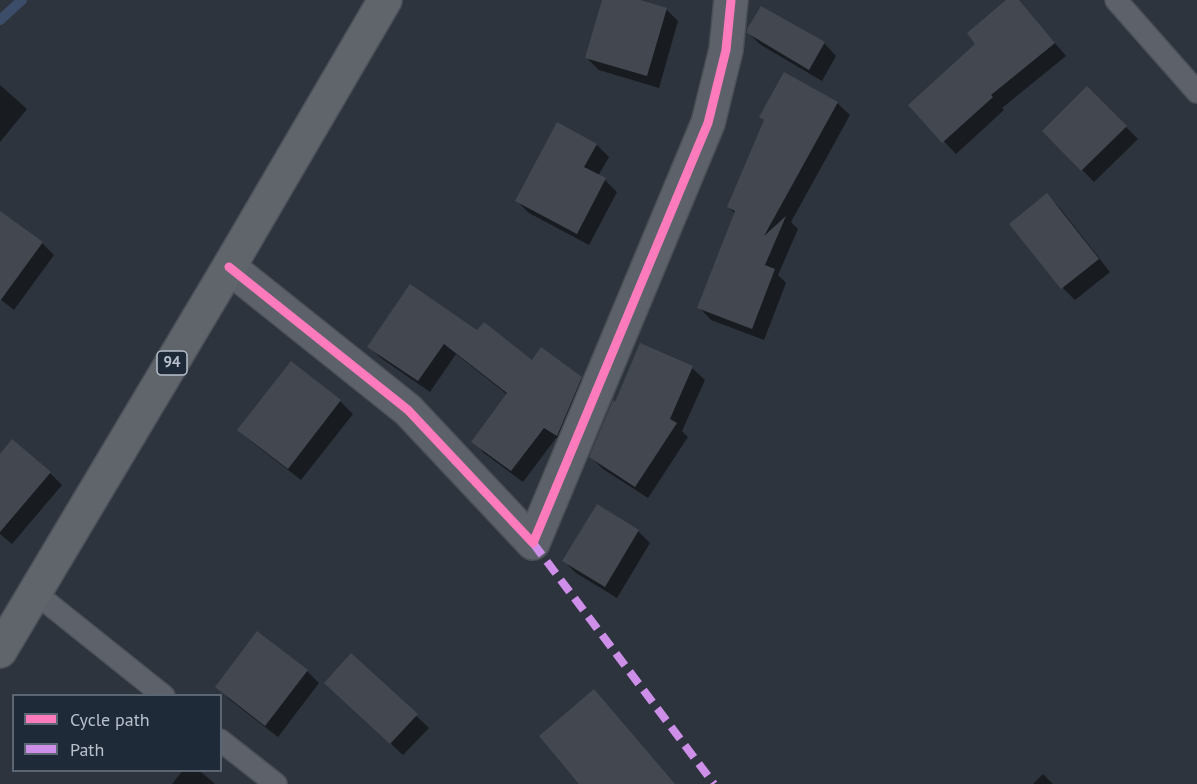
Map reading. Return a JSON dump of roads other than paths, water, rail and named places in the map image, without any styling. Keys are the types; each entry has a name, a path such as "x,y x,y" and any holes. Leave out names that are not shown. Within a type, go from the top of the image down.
{"main road":[{"name":"94","path":"0,651 385,0"}],"street":[{"path":"229,267 408,410 533,543 708,123 726,50 731,0"}],"lane":[{"path":"1116,0 1197,92"},
{"path":"34,592 162,694"},
{"path":"222,742 276,784"}],"waterway":[{"path":"0,20 22,0"}]}
